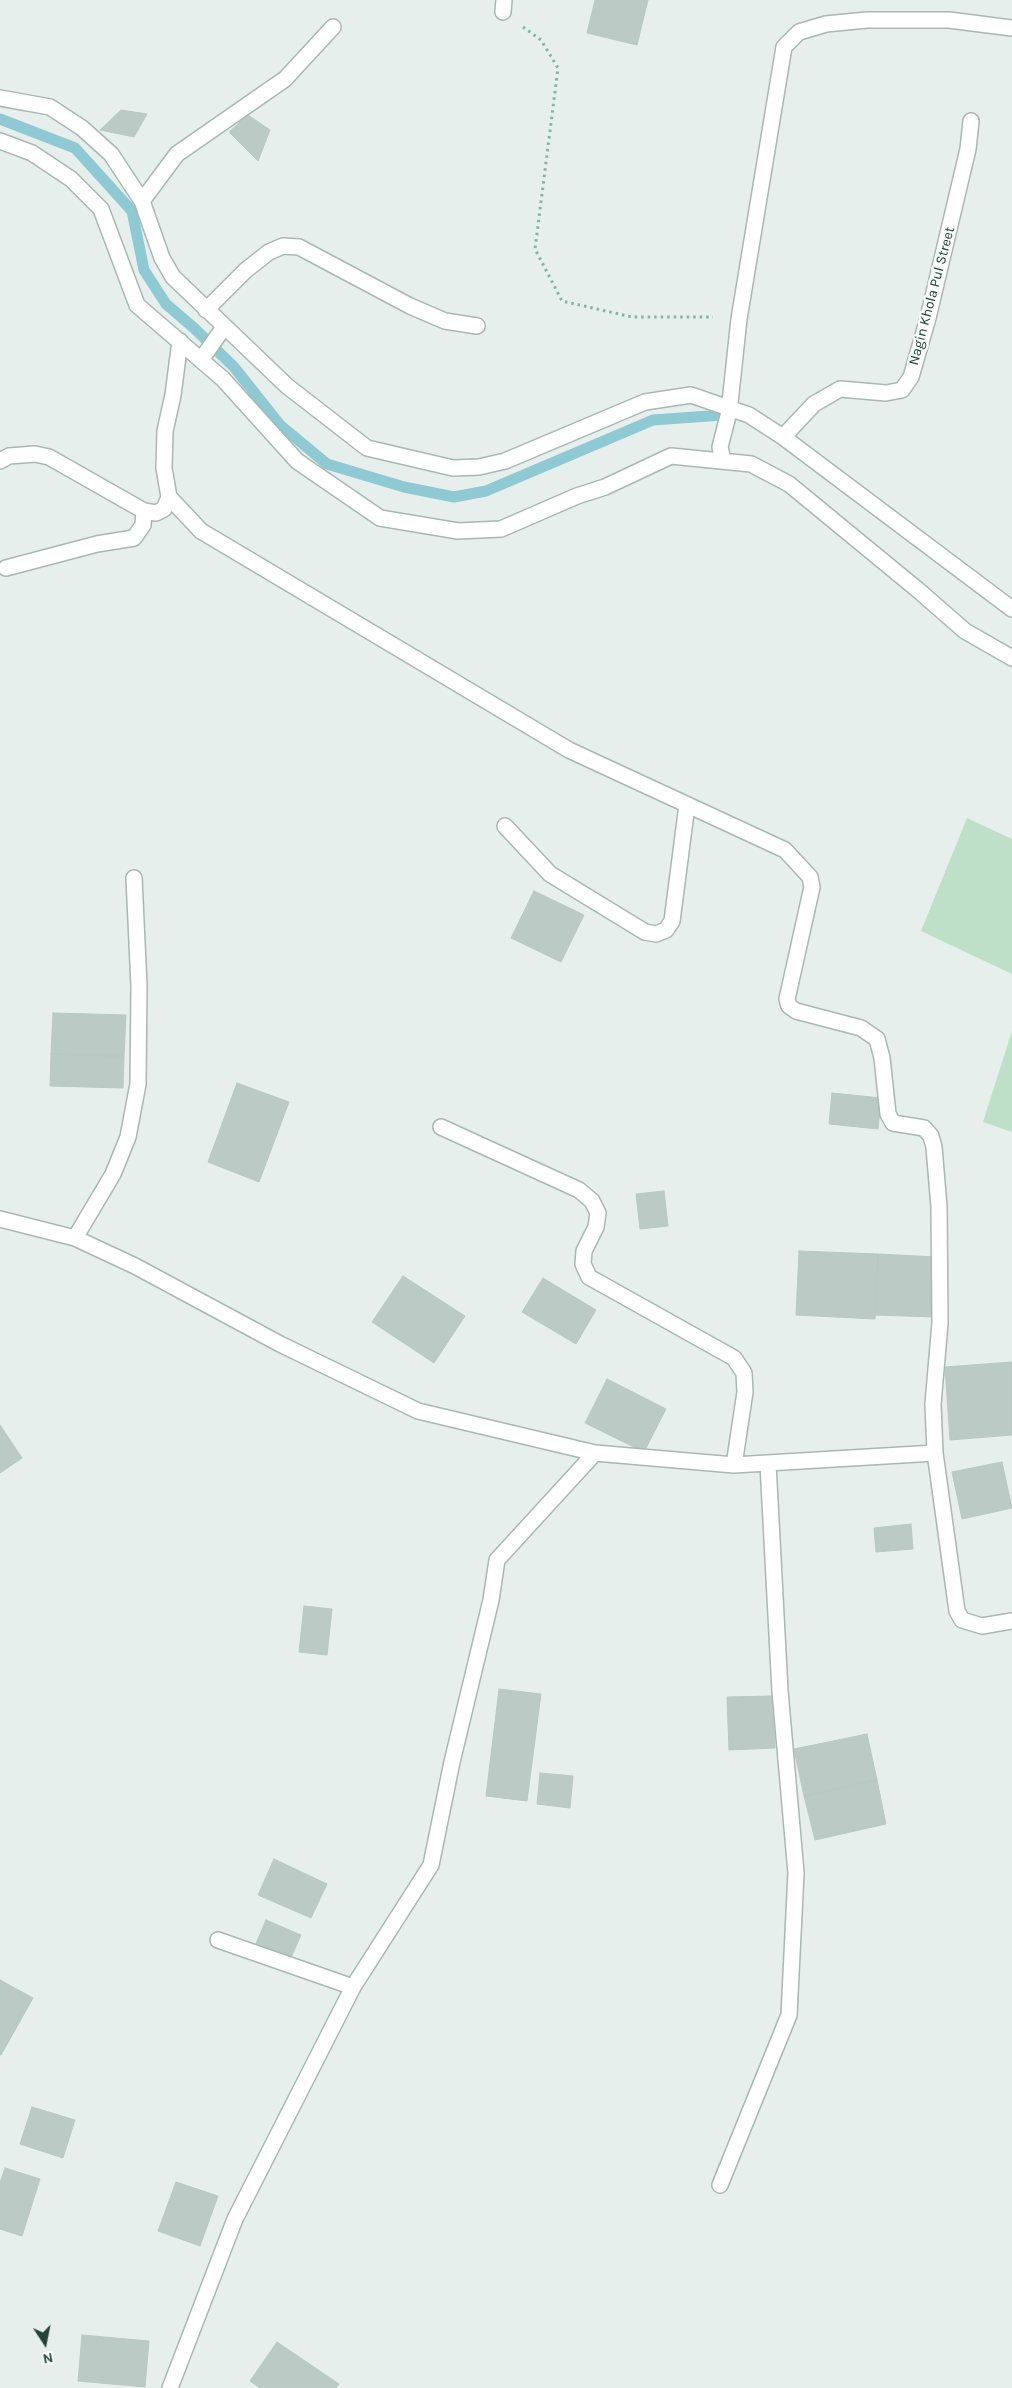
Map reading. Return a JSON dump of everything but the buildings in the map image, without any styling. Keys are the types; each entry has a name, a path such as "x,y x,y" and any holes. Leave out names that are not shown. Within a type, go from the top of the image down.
{"street":[{"path":"721,454 729,410 739,319 784,47 799,32 826,24 867,20 949,20 1012,28"},
{"path":"142,201 177,154 284,79 333,28"},
{"path":"0,98 50,107 82,128 111,154 142,201 159,249 173,277 206,310 221,330 367,448 453,468 479,467 505,461 645,402 691,395 729,410 749,415 783,437 1012,609"},
{"name":"Nagin Khola Pul Street","path":"783,437 814,404 840,389 886,393 902,390 911,377 947,242 968,149 971,121"},
{"path":"0,141 32,153 71,179 101,209 137,305 180,341 204,356 297,462 380,518 458,531 502,530 577,496 605,487 671,456 721,454 751,464 789,484 918,590 964,631 1012,658"},
{"path":"206,310 246,270 269,252 283,246 299,247 410,306 444,321 477,326"},
{"path":"204,356 221,330"},
{"path":"0,461 9,456 35,454 49,457 144,511 156,513 164,509 169,497 164,468 165,431 173,395 180,341"},
{"path":"169,497 201,531 569,750 784,850 810,877 812,888 787,999 789,1006 796,1011 861,1028 877,1039 882,1058 888,1114 893,1123 924,1128 931,1136 934,1147 939,1207 940,1323 933,1404 935,1453 957,1611 962,1620 982,1626 1012,1621"},
{"path":"6,568 97,544 134,538 143,526 144,511"},
{"path":"505,826 550,874 645,932 656,934 666,930 672,921 687,805"},
{"path":"75,1238 114,1174 128,1137 138,1084 139,986 134,878"},
{"path":"441,1127 579,1190 592,1201 598,1213 596,1227 584,1251 583,1264 590,1277 734,1358 744,1373 745,1392 734,1465"},
{"path":"0,1219 75,1238 135,1266 280,1344 418,1411 595,1453 734,1465 935,1453"},
{"path":"170,2388 234,2218 353,1988 431,1865 452,1762 491,1600 497,1560 595,1453"},
{"path":"720,2186 789,2016 796,1874 780,1691 768,1464"},
{"path":"218,1940 353,1988"}],"path":[{"path":"503,6 541,40 558,68 535,250 562,300 632,317 698,316 739,319"}],"green space":[{"path":"967,818 1012,839 1012,974 921,931"},
{"path":"1012,1031 1012,1132 983,1122"}],"waterway":[{"path":"0,119 75,148 132,211 144,270 166,304 234,367 280,425 327,464 404,487 454,497 486,491 653,420 736,414"}]}
